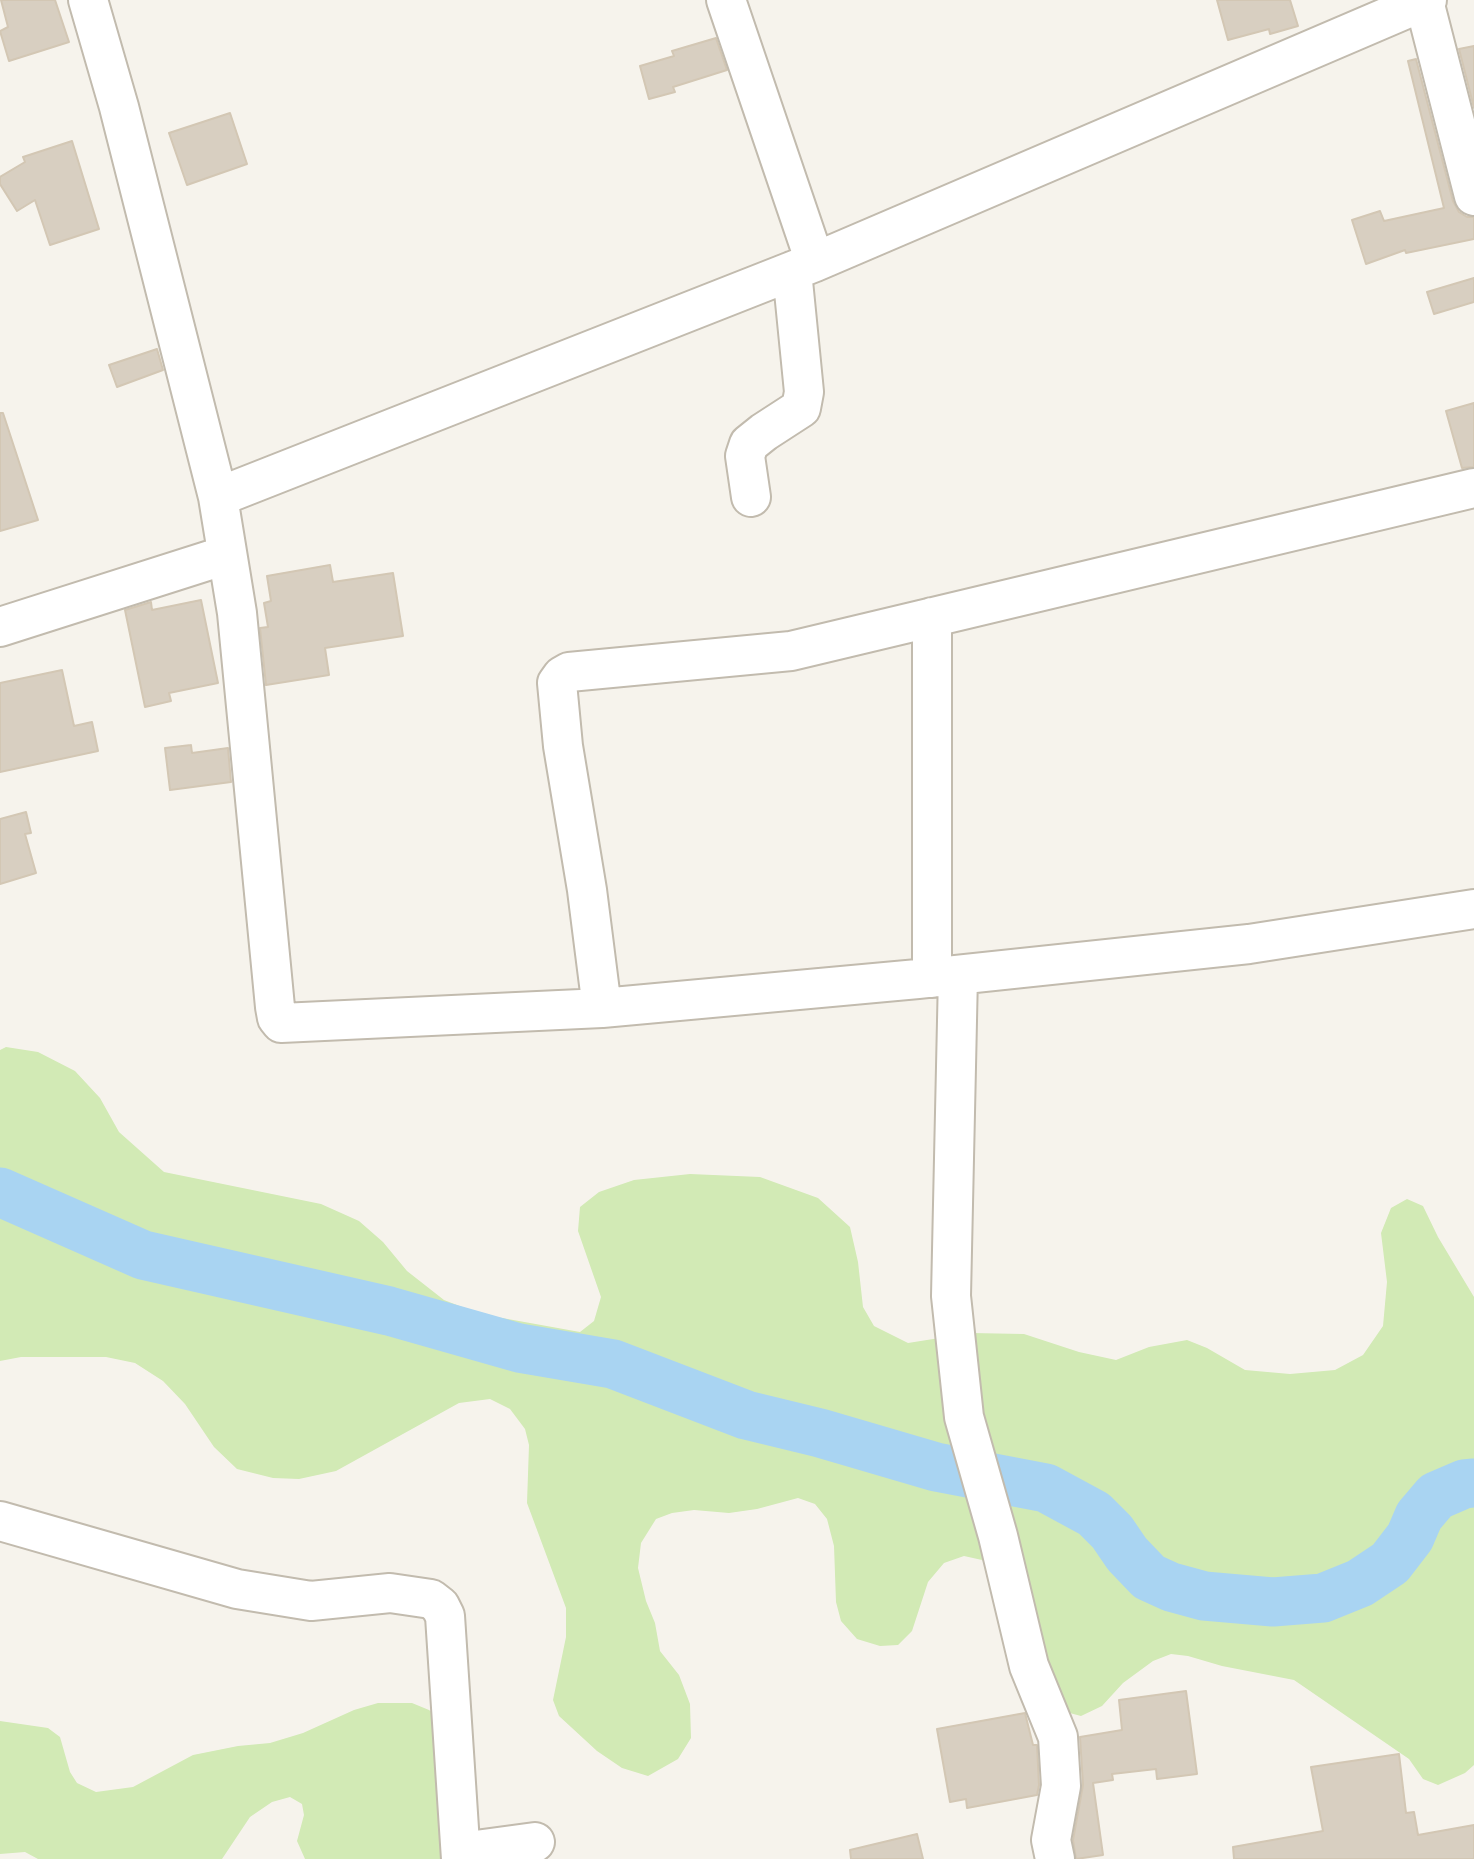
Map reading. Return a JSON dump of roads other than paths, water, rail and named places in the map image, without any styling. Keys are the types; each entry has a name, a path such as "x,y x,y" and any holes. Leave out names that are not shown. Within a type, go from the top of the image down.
{"street":[{"path":"88,0 119,107 218,497 237,613 275,1007 281,1023 602,1008 945,976 1249,944 1474,909"},
{"path":"726,0 803,266 804,392 801,408 749,444 745,456 751,497"},
{"path":"218,497 803,266 1425,1 1474,196"},
{"path":"602,1008 587,890 563,746 558,682 562,676 569,672 791,651 1474,488"},
{"path":"0,627 226,555"},
{"path":"932,617 945,976 951,1296 964,1417 998,1535 1029,1666 1058,1737 1061,1786 1051,1840 1055,1859"},
{"path":"0,1521 237,1589 311,1601 390,1593 431,1599 440,1606 445,1616 461,1856 534,1842"}],"waterway":[{"path":"0,1192 143,1255 389,1311 519,1348 613,1364 746,1415 820,1433 936,1467 1046,1488 1094,1514 1149,1577 1171,1587 1204,1596 1273,1602 1323,1598 1360,1583 1390,1563 1410,1537 1419,1516 1436,1496 1464,1484 1474,1483"}]}
